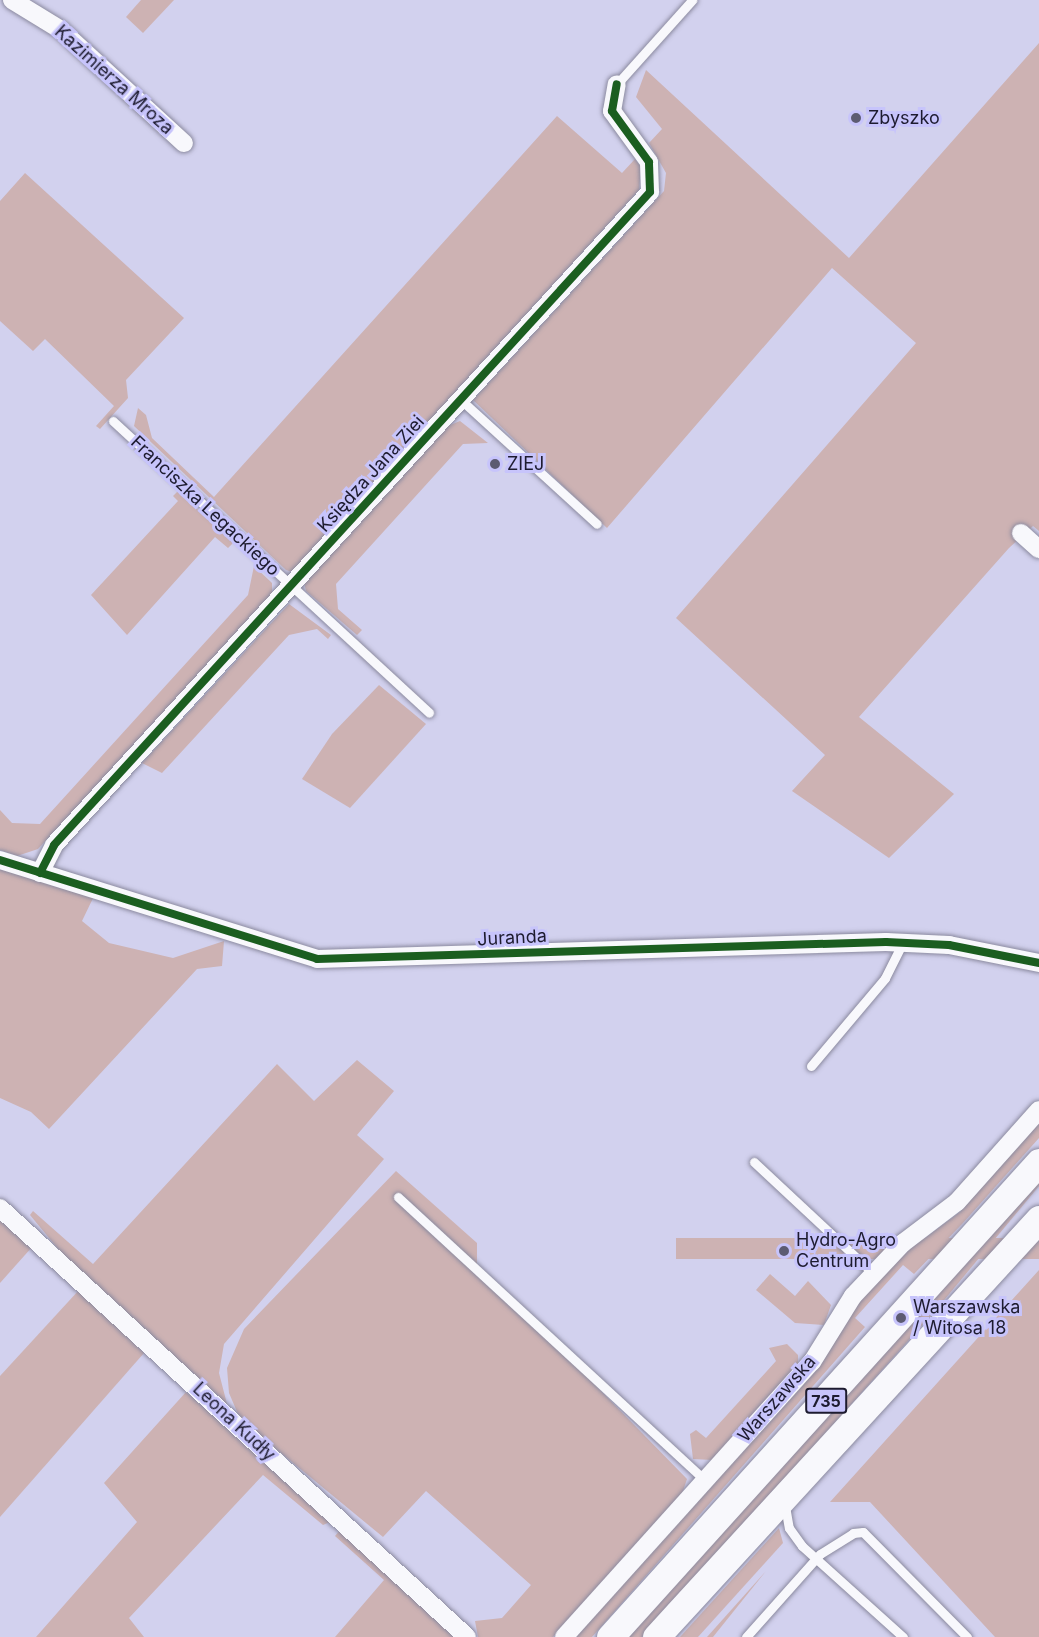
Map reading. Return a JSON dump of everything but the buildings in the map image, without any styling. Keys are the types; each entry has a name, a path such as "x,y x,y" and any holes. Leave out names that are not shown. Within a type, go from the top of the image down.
{"main road":[{"name":"Warszawska","path":"610,1637 1039,1162"},
{"name":"735","path":"656,1637 1039,1219"}],"street":[{"name":"Kazimierza Mroza","path":"12,0 61,30 184,143"},
{"name":"Księdza Jana Ziei","path":"40,873 54,845 650,192 649,162 612,111 617,84"},
{"path":"1021,533 1039,549"},
{"name":"Juranda","path":"0,860 317,959 702,944 903,942 949,945 1039,963"},
{"name":"Warszawska","path":"564,1637 812,1362 843,1307 874,1274 957,1202 1039,1110"},
{"name":"Leona Kudły","path":"0,1208 466,1637"}],"lane":[{"path":"617,84 692,0"},
{"path":"460,399 597,524"},
{"name":"Franciszka Legackiego","path":"113,421 429,713"},
{"path":"811,1066 878,988 903,942"},
{"path":"753,1162 874,1274"},
{"path":"398,1197 705,1480"},
{"path":"786,1495 789,1528 816,1559 903,1637"},
{"path":"746,1637 816,1559 853,1533 871,1536 967,1637"}],"shaded area":[{"path":"141,0 174,0 143,33 126,17"},
{"path":"1039,43 1039,531 1033,526 1009,548 859,717 954,794 889,858 792,791 825,755 676,618 916,343 832,268 607,528 473,400 664,191 666,173 649,143 662,129 636,97 646,70 849,258"},
{"path":"557,116 622,173 635,159 641,167 639,190 292,572 286,570 134,426 138,408 146,415 152,438 214,497"},
{"path":"25,173 184,318 126,380 128,398 100,429 96,426 114,406 45,339 33,351 0,321 0,201"},
{"path":"460,421 488,443 463,444 336,584 338,609 362,630 357,635 306,591 304,582 448,426"},
{"path":"178,491 233,543 228,548 215,537 127,635 91,595 178,501 173,496"},
{"path":"254,566 272,583 272,594 38,849 17,856 0,850 0,810 12,823 40,824 248,595"},
{"path":"289,604 331,635 328,639 317,629 289,635 162,773 142,763"},
{"path":"379,685 426,724 350,808 302,779 332,734"},
{"path":"0,868 95,894 82,921 109,943 173,958 224,941 222,966 197,969 49,1129 31,1112 0,1098"},
{"path":"357,1060 394,1091 357,1135 384,1159 224,1344 219,1373 227,1404 64,1256 30,1215 33,1211 93,1264 277,1064 314,1101"},
{"path":"1039,1122 1039,1138 914,1274 903,1265 855,1318 865,1327 592,1637 573,1637 847,1314 902,1255 960,1212"},
{"path":"396,1171 477,1243 477,1264 687,1479 682,1494 553,1637 478,1637 475,1621 502,1618 531,1585 426,1491 383,1537 253,1430 238,1414 229,1393 227,1368 244,1329"},
{"path":"1039,1178 1039,1186 935,1311 642,1637 628,1637"},
{"path":"0,1217 33,1246 0,1283"},
{"path":"676,1238 1039,1238 1039,1259 676,1259"},
{"path":"1039,1270 1039,1637 995,1637 870,1502 830,1502"},
{"path":"770,1274 795,1296 808,1281 831,1305 824,1325 795,1323 756,1290"},
{"path":"79,1290 144,1353 0,1517 0,1376"},
{"path":"787,1344 798,1355 798,1365 712,1460 693,1459 690,1434 696,1430 706,1438 776,1361 769,1348"},
{"path":"186,1392 332,1521 323,1525 263,1475 129,1618 144,1637 36,1637 137,1522 104,1483"},
{"path":"779,1528 783,1543 698,1637 680,1637"},
{"path":"341,1529 457,1637 335,1637 384,1580 335,1536"},
{"path":"766,1571 713,1637 707,1637"}],"cycle path":[{"path":"40,873 54,845 650,192 649,162 612,111 617,84"},
{"path":"0,860 317,959 886,942 949,945 1039,963"}],"place":[{"name":"Zbyszko","path":"856,118"},
{"name":"ZIEJ","path":"495,464"},
{"name":"Hydro-Agro Centrum","path":"784,1251"},
{"name":"Warszawska / Witosa 18","path":"901,1318"}]}
